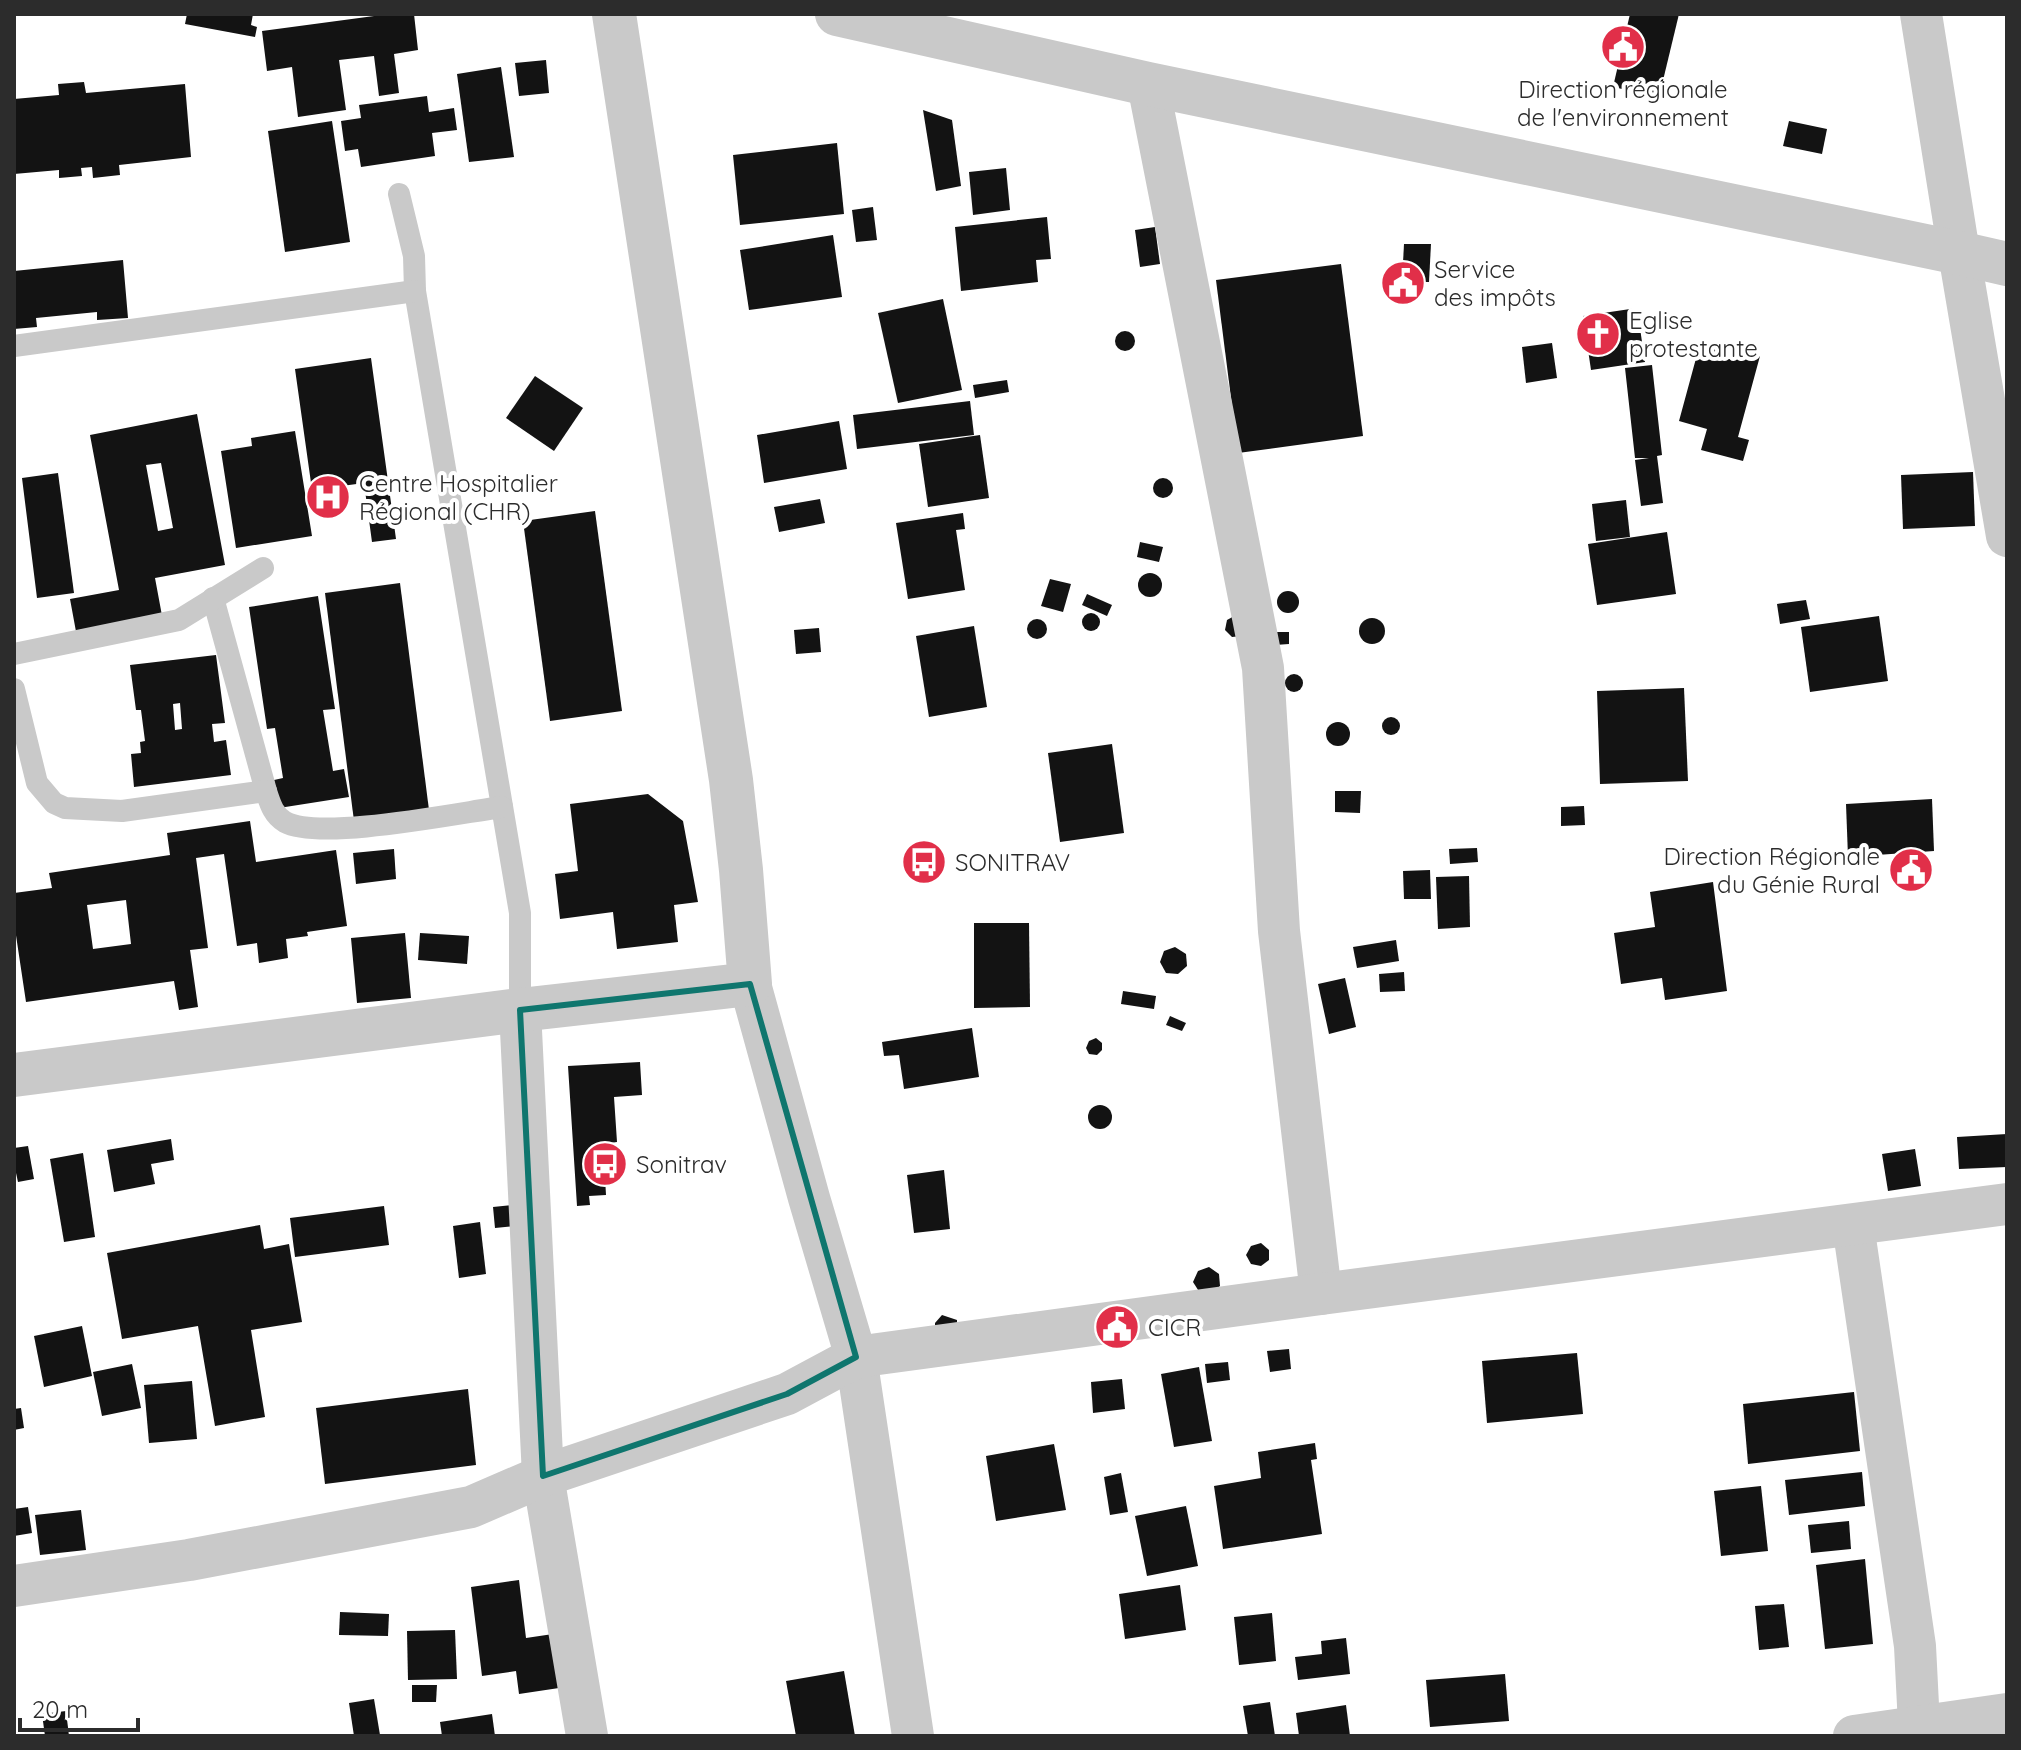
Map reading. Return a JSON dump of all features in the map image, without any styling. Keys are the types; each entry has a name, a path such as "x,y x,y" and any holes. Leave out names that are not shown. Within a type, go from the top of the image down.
{"street":[{"path":"614,14 731,780 750,984 856,1357 913,1736"},
{"path":"837,14 1148,84 2007,264"},
{"path":"1921,14 2007,536"},
{"path":"1148,84 1263,668 1279,931 1321,1294"},
{"path":"14,1075 520,1010 750,984"},
{"path":"520,1010 543,1476 587,1736"},
{"path":"14,1586 189,1560 471,1507 543,1476 787,1394 856,1357 2007,1204"},
{"path":"1853,1225 1915,1646 1919,1725"},
{"path":"1854,1736 2007,1714"}],"lane":[{"path":"399,194 414,256 415,291 520,913 520,1010"},
{"path":"14,346 415,291"},
{"path":"14,654 179,620 263,568"},
{"path":"213,598 266,791 274,813 283,821 299,827 355,828 502,807"},
{"path":"14,689 37,783 54,803 65,808 122,811 266,791"}],"highlighted area":[{"path":"750,984 856,1357 787,1394 543,1476 520,1010"}],"building":[{"path":"187,14 253,14 251,25 257,27 255,37 185,24"},
{"path":"389,14 414,14 418,50 394,54 399,93 379,96 374,56 339,60 346,110 298,117 292,67 267,71 262,31"},
{"path":"1630,14 1679,14 1659,97 1613,87"},
{"path":"546,60 549,93 519,96 515,63"},
{"path":"501,67 514,157 469,162 457,74"},
{"path":"84,82 86,93 185,84 191,157 119,165 120,175 93,178 92,167 81,168 82,176 59,178 59,170 14,174 14,99 59,95 58,84"},
{"path":"427,96 429,112 454,108 457,130 432,133 435,156 361,167 358,149 345,151 341,121 361,118 359,105"},
{"path":"923,110 952,120 961,186 936,191"},
{"path":"332,121 350,242 285,252 268,131"},
{"path":"1789,121 1827,129 1822,154 1783,146"},
{"path":"837,143 844,214 740,225 733,155"},
{"path":"1006,168 1010,210 973,215 969,172"},
{"path":"873,207 877,240 856,242 852,210"},
{"path":"1047,217 1051,259 1036,260 1038,282 961,291 955,227"},
{"path":"1155,227 1160,264 1140,267 1135,230"},
{"path":"833,235 842,297 749,310 740,250"},
{"path":"1404,244 1431,244 1429,282 1402,282"},
{"path":"123,260 128,318 97,320 97,312 36,318 37,327 14,329 14,271"},
{"path":"1341,264 1363,436 1238,453 1216,280"},
{"path":"943,299 962,390 898,403 878,313"},
{"path":"1637,308 1645,362 1591,370 1583,316"},
{"path":"1125,331 1132,334 1135,341 1132,348 1125,351 1118,348 1115,341 1118,334"},
{"path":"1701,340 1760,356 1738,437 1749,440 1743,461 1701,450 1707,429 1679,421"},
{"path":"1552,343 1557,378 1526,383 1522,347"},
{"path":"371,358 396,539 372,542 364,483 312,490 295,369"},
{"path":"1652,365 1662,455 1657,456 1663,503 1641,506 1635,460 1649,458 1635,458 1625,368"},
{"path":"535,376 583,408 554,451 506,418"},
{"path":"1007,380 1009,392 975,398 973,385"},
{"path":"970,401 974,435 857,449 853,415"},
{"path":"197,414 225,565 155,578 163,621 77,637 70,599 119,590 90,435","holes":["161,463 173,528 158,531 146,465"]},
{"path":"839,421 847,469 764,483 757,435"},
{"path":"295,431 312,536 236,548 221,451 252,446 251,438"},
{"path":"980,435 989,498 928,507 919,444"},
{"path":"1973,472 1975,526 1903,529 1901,475"},
{"path":"58,473 74,593 37,598 22,478"},
{"path":"1163,478 1170,481 1173,488 1170,495 1163,498 1156,495 1153,488 1156,481"},
{"path":"820,499 825,523 779,532 774,507"},
{"path":"1626,500 1630,537 1596,541 1592,504"},
{"path":"595,511 622,711 550,721 523,521"},
{"path":"963,513 965,529 956,530 965,590 908,599 896,523"},
{"path":"1667,532 1676,594 1597,605 1588,544"},
{"path":"1140,542 1163,547 1159,562 1137,557"},
{"path":"1150,573 1158,577 1162,585 1158,593 1150,597 1142,593 1138,585 1142,577"},
{"path":"1050,579 1071,584 1063,612 1041,606"},
{"path":"400,583 429,810 354,821 325,593"},
{"path":"1284,591 1292,591 1299,602 1292,613 1284,613 1277,606 1277,598"},
{"path":"1087,594 1112,605 1107,616 1082,605"},
{"path":"318,596 335,709 323,710 333,771 344,769 349,797 279,808 274,780 283,778 275,728 267,729 249,607"},
{"path":"1806,600 1810,619 1780,624 1777,604"},
{"path":"1091,613 1100,622 1091,631 1082,622"},
{"path":"1236,615 1242,636 1232,637 1225,630 1227,620"},
{"path":"1879,616 1888,681 1810,692 1801,627"},
{"path":"1372,618 1381,622 1385,631 1381,640 1372,644 1363,640 1359,631 1363,622"},
{"path":"1037,619 1044,622 1047,629 1044,636 1037,639 1030,636 1027,629 1030,622"},
{"path":"974,626 987,707 929,717 916,636"},
{"path":"819,628 821,652 796,654 794,630"},
{"path":"1274,632 1289,632 1289,644 1275,645"},
{"path":"216,655 225,723 212,724 214,742 226,740 231,775 134,787 131,754 141,753 140,742 145,741 141,710 136,710 130,665","holes":["180,703 182,729 175,730 173,704"]},
{"path":"1294,674 1303,683 1294,692 1285,683"},
{"path":"1684,688 1688,781 1600,784 1597,691"},
{"path":"1391,717 1400,726 1391,735 1382,726"},
{"path":"1338,722 1346,726 1350,734 1346,742 1338,746 1330,742 1326,734 1330,726"},
{"path":"1112,744 1124,833 1060,842 1048,753"},
{"path":"1335,791 1361,791 1360,813 1335,812"},
{"path":"648,794 683,821 698,902 674,905 678,942 617,949 613,912 560,919 555,874 578,871 570,804"},
{"path":"1932,799 1934,851 1848,857 1846,804"},
{"path":"1584,806 1585,825 1561,826 1561,807"},
{"path":"250,821 256,862 336,850 347,926 307,932 308,936 286,939 288,958 259,963 257,943 237,946 224,854 196,858 208,948 190,950 198,1007 179,1010 174,981 26,1002 14,922 14,893 52,888 49,873 170,855 167,833","holes":["126,900 131,944 93,949 87,905"]},
{"path":"1477,848 1478,862 1450,864 1449,849"},
{"path":"394,849 396,879 356,884 353,853"},
{"path":"1430,870 1431,899 1404,899 1403,871"},
{"path":"1469,876 1470,927 1438,929 1436,877"},
{"path":"1713,882 1727,991 1665,1000 1662,978 1621,984 1614,933 1655,927 1650,892"},
{"path":"974,923 1029,923 1030,1007 974,1008"},
{"path":"405,933 411,998 357,1003 351,938"},
{"path":"420,933 469,936 467,964 418,960"},
{"path":"1396,940 1399,961 1357,968 1353,947"},
{"path":"1175,947 1186,954 1187,966 1178,974 1166,973 1160,962 1164,951"},
{"path":"1404,972 1405,991 1380,992 1379,974"},
{"path":"1345,978 1356,1027 1329,1034 1318,984"},
{"path":"1123,991 1156,996 1154,1009 1121,1004"},
{"path":"1170,1016 1186,1023 1182,1031 1166,1025"},
{"path":"972,1028 979,1077 904,1089 899,1055 884,1056 882,1042"},
{"path":"1096,1038 1102,1043 1102,1050 1097,1055 1089,1054 1086,1048 1089,1041"},
{"path":"640,1062 642,1095 614,1097 617,1142 603,1144 606,1195 589,1196 590,1205 577,1206 568,1066"},
{"path":"1100,1105 1109,1108 1112,1117 1109,1126 1100,1129 1091,1126 1088,1117 1091,1108"},
{"path":"2007,1134 2007,1167 1959,1169 1957,1137"},
{"path":"171,1139 174,1160 151,1164 155,1184 114,1192 107,1150"},
{"path":"28,1146 34,1179 18,1182 14,1148"},
{"path":"1915,1149 1921,1186 1888,1191 1882,1154"},
{"path":"83,1153 95,1237 64,1242 50,1159"},
{"path":"944,1170 950,1229 914,1233 907,1175"},
{"path":"513,1205 515,1226 495,1228 493,1207"},
{"path":"384,1206 389,1245 295,1257 290,1218"},
{"path":"480,1222 486,1274 459,1278 453,1226"},
{"path":"260,1225 264,1249 289,1244 302,1322 251,1330 265,1417 215,1426 198,1326 122,1339 107,1253"},
{"path":"1261,1243 1269,1250 1269,1260 1261,1266 1251,1264 1246,1255 1251,1246"},
{"path":"1209,1267 1219,1274 1220,1286 1211,1294 1200,1293 1193,1282 1198,1271"},
{"path":"942,1315 957,1320 957,1335 935,1332 935,1323"},
{"path":"82,1326 92,1376 44,1387 34,1336"},
{"path":"1289,1349 1291,1369 1270,1372 1267,1351"},
{"path":"1577,1353 1583,1414 1487,1423 1482,1361"},
{"path":"1228,1362 1230,1380 1207,1383 1205,1364"},
{"path":"132,1364 141,1408 102,1416 93,1372"},
{"path":"1199,1367 1212,1441 1174,1447 1161,1374"},
{"path":"1122,1379 1125,1409 1093,1413 1091,1382"},
{"path":"192,1381 197,1439 149,1443 144,1385"},
{"path":"468,1389 476,1465 325,1484 316,1408"},
{"path":"1854,1392 1860,1451 1748,1464 1743,1404"},
{"path":"21,1408 24,1428 14,1430 14,1409"},
{"path":"1315,1443 1317,1459 1311,1460 1322,1534 1223,1549 1214,1486 1261,1478 1258,1452"},
{"path":"1054,1444 1066,1510 996,1521 986,1456"},
{"path":"1862,1472 1865,1506 1789,1515 1785,1480"},
{"path":"1121,1473 1128,1512 1110,1515 1104,1477"},
{"path":"1761,1486 1768,1551 1721,1556 1714,1491"},
{"path":"1186,1506 1198,1566 1147,1576 1135,1516"},
{"path":"28,1507 32,1533 14,1536 14,1509"},
{"path":"81,1510 86,1550 40,1555 35,1515"},
{"path":"1849,1521 1851,1549 1811,1553 1808,1525"},
{"path":"1865,1559 1873,1644 1825,1649 1816,1565"},
{"path":"519,1580 526,1638 553,1634 559,1688 519,1694 516,1671 482,1676 471,1587"},
{"path":"1180,1585 1186,1630 1125,1639 1119,1594"},
{"path":"1784,1604 1789,1647 1759,1650 1755,1606"},
{"path":"340,1612 389,1614 388,1636 339,1635"},
{"path":"1272,1613 1276,1661 1239,1665 1234,1617"},
{"path":"455,1630 457,1679 408,1680 407,1631"},
{"path":"1346,1638 1350,1674 1298,1680 1295,1657 1322,1654 1321,1641"},
{"path":"844,1671 855,1736 796,1736 786,1681"},
{"path":"1505,1674 1509,1721 1430,1727 1426,1680"},
{"path":"412,1685 437,1685 436,1702 412,1702"},
{"path":"374,1699 380,1735 354,1736 349,1703"},
{"path":"1270,1702 1275,1736 1248,1736 1243,1706"},
{"path":"1346,1705 1350,1736 1299,1736 1296,1713"},
{"path":"66,1711 69,1736 45,1736 42,1714"},
{"path":"492,1714 495,1736 442,1736 440,1722"}],"place":[{"name":"Direction régionale de l'environnement","path":"1623,47"},
{"name":"Service des impôts","path":"1403,283"},
{"name":"Eglise protestante","path":"1598,334"},
{"name":"Centre Hospitalier Régional (CHR)","path":"328,497"},
{"name":"SONITRAV","path":"924,862"},
{"name":"Direction Régionale du Génie Rural","path":"1911,870"},
{"name":"Sonitrav","path":"605,1164"},
{"name":"CICR","path":"1117,1327"}]}
